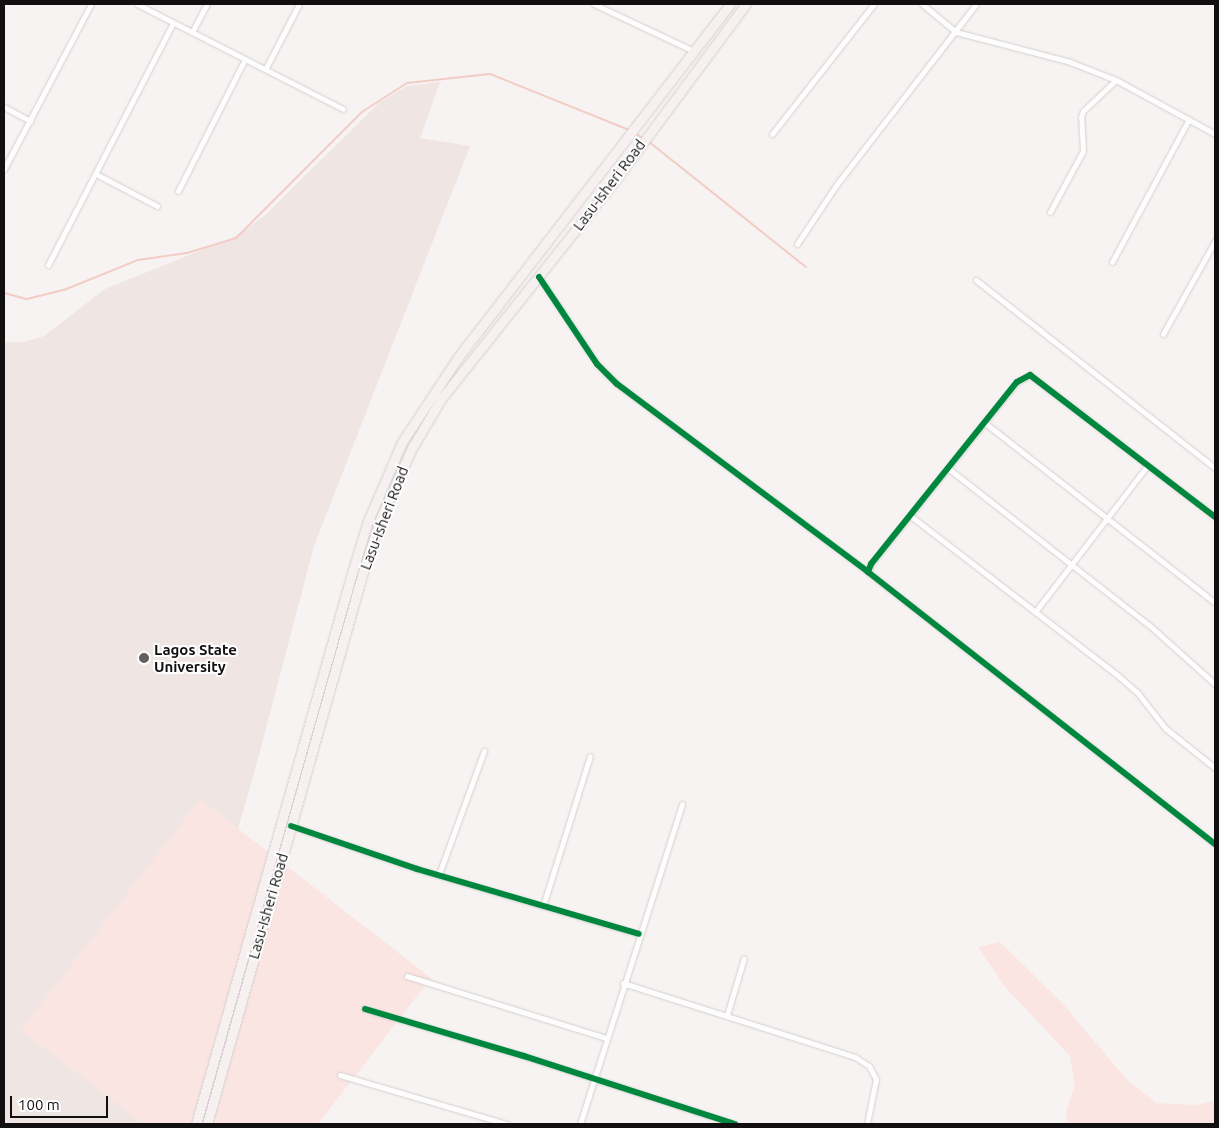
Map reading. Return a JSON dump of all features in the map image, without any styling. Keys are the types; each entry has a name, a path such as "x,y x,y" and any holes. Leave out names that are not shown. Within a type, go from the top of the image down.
{"main road":[{"name":"Lasu-Isheri Road","path":"196,1124 352,573 382,486 402,442 431,394 730,4"},
{"name":"Lasu-Isheri Road","path":"207,1124 362,575 381,517 408,456 442,399 539,277 746,4"}],"street":[{"path":"4,169 91,4"},
{"path":"137,4 266,68 343,109"},
{"path":"192,32 207,4"},
{"path":"266,68 299,4"},
{"path":"594,4 694,51"},
{"path":"772,134 874,4"},
{"path":"922,4 956,32 1070,62 1116,80 1215,134"},
{"path":"797,244 837,184 976,4"},
{"path":"48,265 173,22"},
{"path":"178,191 245,59"},
{"path":"1050,212 1084,150 1081,117 1083,111 1116,80"},
{"path":"4,107 30,121"},
{"path":"1112,262 1188,119"},
{"path":"96,174 157,206"},
{"path":"1163,334 1215,242"},
{"path":"539,277 597,364 618,384 868,572 1215,844"},
{"path":"976,280 1215,468"},
{"path":"868,572 871,564 912,517 1017,382 1030,375 1215,517"},
{"path":"985,423 1215,603"},
{"path":"1036,612 1070,564 1148,465"},
{"path":"950,469 1149,625 1215,684"},
{"path":"912,517 1130,686 1165,728 1215,768"},
{"path":"439,874 484,751"},
{"path":"543,906 590,756"},
{"path":"580,1124 623,983 682,804"},
{"path":"291,826 417,869 639,934"},
{"path":"727,1015 744,958"},
{"path":"407,976 606,1038"},
{"path":"623,983 855,1057 869,1066 876,1079 867,1124"},
{"path":"365,1009 524,1056 593,1080 735,1124"},
{"path":"340,1075 507,1124"}],"shaded area":[{"name":"Lagos State University","path":"440,82 420,138 470,146 314,546 255,770 186,1009 144,1124 4,1124 4,342 24,342 44,336 105,289 239,235 264,216 379,103 407,86"},
{"path":"200,799 431,978 318,1124 143,1124 21,1030"},
{"path":"1000,942 1063,1004 1128,1081 1156,1103 1194,1105 1215,1101 1215,1124 1068,1124 1066,1113 1075,1084 1070,1056 1006,988 978,947"}],"waterway":[{"path":"4,293 27,299 64,290 138,260 187,253 236,238 362,112 407,83 490,74 629,130"},
{"path":"635,133 644,139"},
{"path":"648,141 806,267"}],"cycle path":[{"path":"539,277 597,364 617,384 868,572 1215,844"},
{"path":"868,572 871,564 1017,382 1030,375 1215,517"},
{"path":"291,826 417,869 639,934"},
{"path":"365,1009 524,1056 735,1124"}],"place":[{"name":"Lagos State University","path":"144,658"}]}
